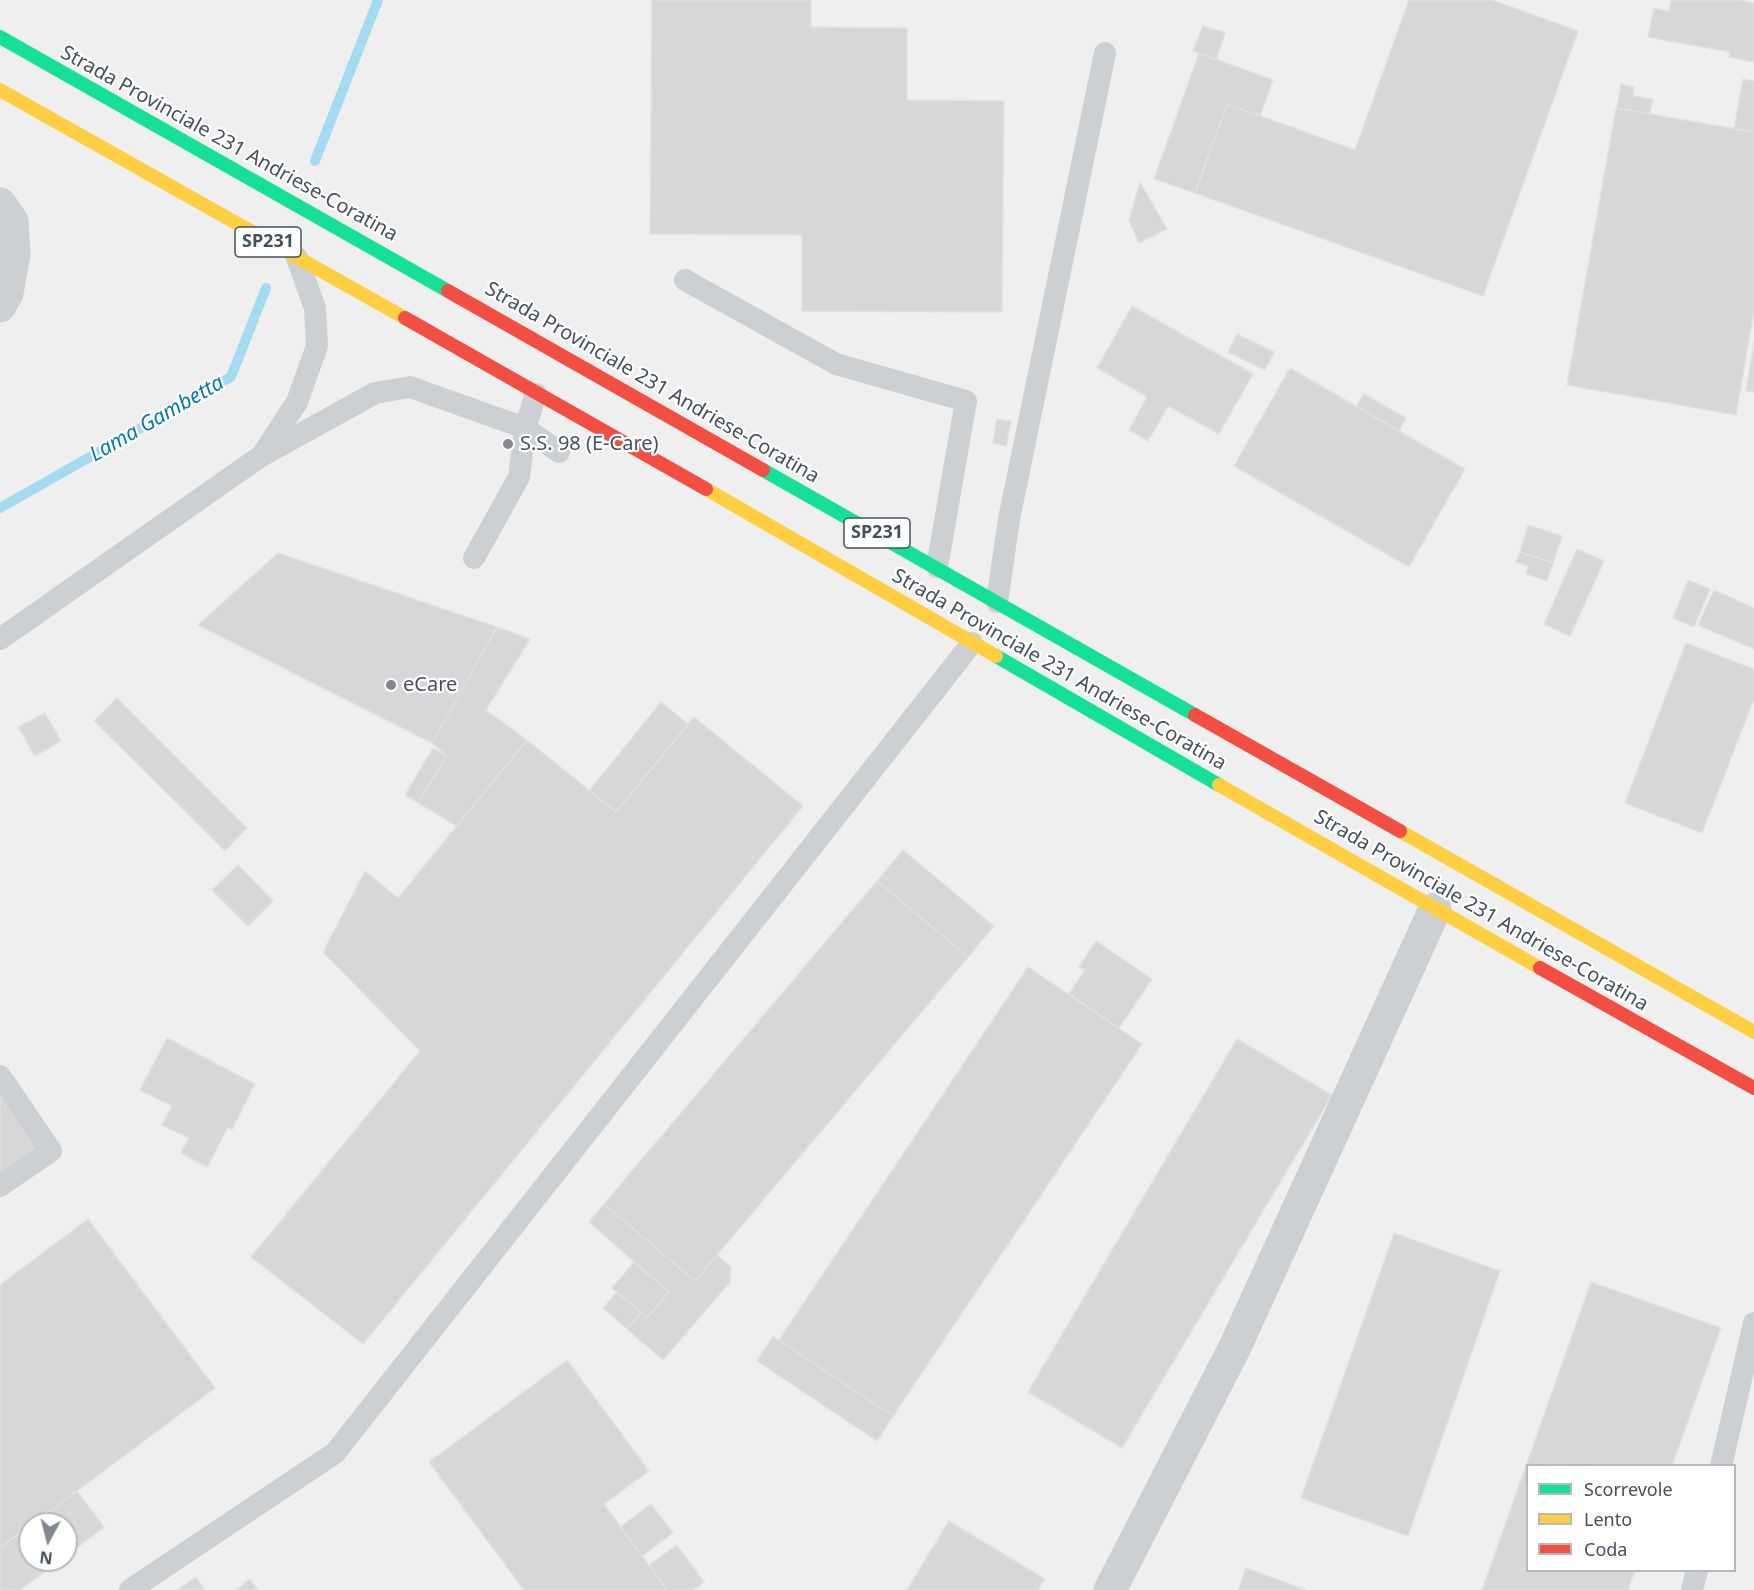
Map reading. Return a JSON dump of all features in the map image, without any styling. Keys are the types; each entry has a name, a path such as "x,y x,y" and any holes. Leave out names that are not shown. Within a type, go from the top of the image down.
{"main road":[{"name":"Strada Provinciale 231 Andriese-Coratina","path":"0,37 1754,1032"},
{"name":"Strada Provinciale 231 Andriese-Coratina","path":"0,90 1435,909 1754,1088"}],"street":[{"path":"0,204 12,221 14,254 7,293 0,306"},
{"path":"1110,1590 1235,1347 1435,909"}],"lane":[{"path":"997,602 1009,519 1105,53"},
{"path":"261,456 297,402 316,346 315,308 297,258"},
{"path":"685,280 836,364 966,401 937,567"},
{"path":"0,639 261,456 375,393 410,387 525,428 559,452"},
{"path":"474,558 519,477 525,428 536,394"},
{"path":"130,1590 335,1453 972,643"},
{"path":"0,1076 51,1151 0,1186"},
{"path":"1721,1464 1754,1323"},
{"path":"1692,1590 1696,1572"}],"building":[{"path":"652,0 811,0 811,27 907,28 907,100 1004,101 1002,312 802,311 802,235 650,234"},
{"path":"1409,0 1492,0 1578,31 1483,296 1195,193 1227,104 1355,150"},
{"path":"1671,0 1740,0 1754,3 1754,62 1729,57 1730,52 1648,37 1654,8 1669,11"},
{"path":"1203,26 1225,33 1216,60 1193,51"},
{"path":"1199,53 1273,80 1260,116 1227,104 1195,193 1154,179"},
{"path":"1743,79 1754,81 1754,132 1734,129"},
{"path":"1621,84 1634,87 1633,96 1653,99 1650,114 1617,108"},
{"path":"1616,108 1754,132 1754,311 1736,415 1567,385"},
{"path":"1140,182 1167,229 1139,243 1129,220"},
{"path":"1132,306 1253,374 1219,434 1168,406 1148,441 1129,430 1147,397 1097,368"},
{"path":"1237,334 1274,352 1265,370 1228,352"},
{"path":"1754,342 1754,392 1746,391"},
{"path":"1290,368 1465,469 1409,567 1234,466"},
{"path":"1364,394 1406,418 1399,431 1356,406"},
{"path":"997,419 1011,421 1006,446 993,443"},
{"path":"1528,525 1562,536 1553,563 1520,552"},
{"path":"1577,549 1604,561 1570,636 1544,624"},
{"path":"1520,552 1553,563 1547,581 1526,574 1528,566 1516,562"},
{"name":"eCare","path":"278,553 497,627 432,743 198,625"},
{"path":"1688,580 1710,589 1694,627 1673,618"},
{"path":"1714,590 1754,608 1754,649 1698,625"},
{"path":"497,627 530,639 486,710 527,740 457,826 418,803 447,756 432,743"},
{"path":"1686,643 1754,669 1754,699 1702,833 1625,803"},
{"path":"117,698 247,828 225,851 94,721"},
{"path":"661,702 688,724 616,812 589,791"},
{"path":"45,713 61,741 35,756 18,727"},
{"path":"694,717 803,806 363,1344 251,1257 420,1051 323,952 365,871 398,898 527,740 616,812"},
{"path":"433,748 447,756 418,803 405,795"},
{"path":"903,850 994,926 968,957 877,881"},
{"path":"238,865 273,901 248,926 212,890"},
{"path":"877,881 968,957 695,1281 604,1204"},
{"path":"1096,941 1152,979 1119,1028 1069,994 1085,970 1079,967"},
{"path":"1028,967 1142,1044 893,1416 779,1340"},
{"path":"167,1038 255,1084 232,1130 228,1127 207,1167 181,1153 189,1138 162,1125 172,1106 140,1090"},
{"path":"1237,1039 1332,1095 1122,1448 1028,1392"},
{"path":"0,1094 38,1148 0,1174"},
{"path":"604,1204 695,1281 717,1255 731,1267 730,1282 663,1360 627,1329 641,1313 647,1318 669,1292 589,1222"},
{"path":"88,1219 215,1388 49,1512 18,1512 18,1534 0,1548 0,1285"},
{"path":"1394,1233 1500,1271 1408,1536 1301,1498"},
{"path":"634,1262 669,1292 647,1318 612,1288"},
{"path":"1591,1282 1721,1328 1673,1464 1527,1464"},
{"path":"617,1292 641,1313 627,1329 603,1308"},
{"path":"773,1336 893,1416 877,1441 757,1361"},
{"path":"567,1360 649,1471 604,1504 667,1590 524,1590 429,1462"},
{"path":"1526,1466 1526,1572 1634,1572 1628,1590 1482,1590"},
{"path":"77,1491 104,1527 78,1547 78,1512 49,1512"},
{"path":"651,1504 673,1533 642,1556 620,1527"},
{"path":"949,1521 1045,1579 1038,1590 907,1590"},
{"path":"18,1535 18,1572 44,1572 20,1590 0,1590 0,1548"},
{"path":"677,1545 704,1582 693,1590 667,1590 649,1565"},
{"path":"1246,1568 1306,1590 1238,1590"},
{"path":"196,1577 204,1589 177,1590"},
{"path":"250,1579 258,1590 236,1590"}],"waterway":[{"name":"Lama Gambetta","path":"315,161 378,0"},
{"name":"Lama Gambetta","path":"0,508 231,377 266,288"}],"traffic: fast":[{"path":"0,37 448,291"},
{"path":"763,470 1195,715"},
{"path":"996,656 1219,785"}],"traffic: slow":[{"path":"0,90 405,318"},
{"path":"706,489 996,656"},
{"path":"1219,785 1540,968"},
{"path":"1400,831 1754,1032"}],"traffic: jam":[{"path":"448,291 763,470"},
{"path":"405,318 706,489"},
{"path":"1195,715 1400,831"},
{"path":"1540,968 1754,1088"}],"place":[{"name":"S.S. 98 (E-Care)","path":"508,444"},
{"name":"eCare","path":"391,685"}]}
